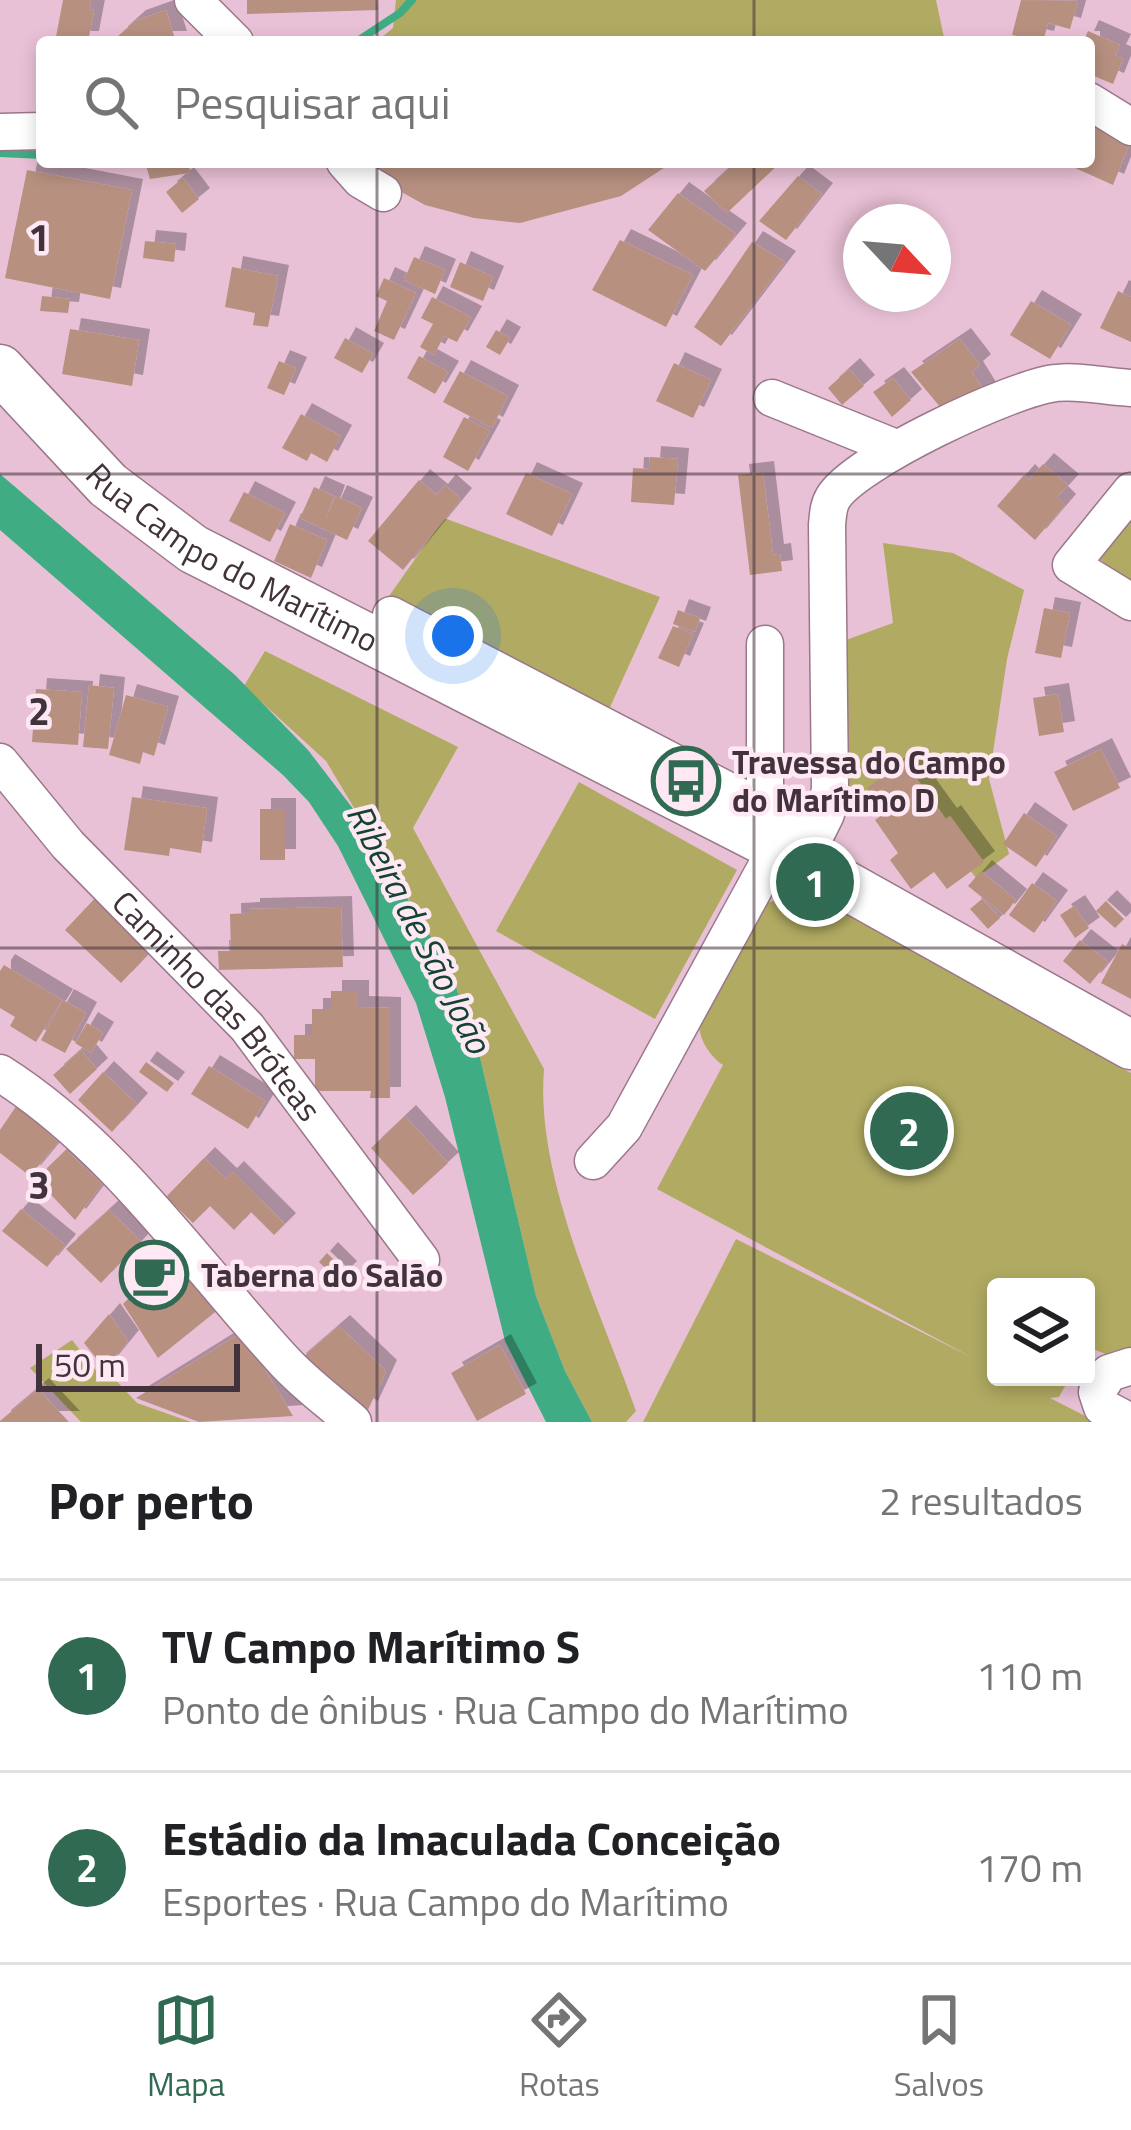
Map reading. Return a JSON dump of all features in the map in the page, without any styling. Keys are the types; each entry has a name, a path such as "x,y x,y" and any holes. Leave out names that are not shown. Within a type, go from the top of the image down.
{"main road":[{"name":"Rua Campo do Marítimo","path":"0,369 108,485 193,548 777,832 1131,1045"}],"street":[{"path":"193,0 229,36"},
{"path":"1095,105 1131,127"},
{"path":"0,132 36,131"},
{"path":"350,168 383,194"},
{"path":"391,615 777,832 826,814 830,788 830,504 853,476 896,448 1053,383 1131,388"},
{"path":"772,398 896,448"},
{"path":"1131,491 1071,565 1131,602"},
{"path":"593,1161 624,1127 777,832 765,644"},
{"name":"Caminho das Bróteas","path":"0,762 68,845 247,1027 421,1260"},
{"path":"0,1073 46,1102 165,1222 287,1364 352,1422"},
{"path":"1121,1418 1102,1407 1097,1392 1109,1373 1131,1366"}],"shaded area":[{"path":"396,0 936,0 944,36 383,36 393,28"},
{"path":"444,518 660,597 601,727 375,616"},
{"path":"1131,519 1131,584 1097,557"},
{"path":"883,543 953,553 1024,590 1007,659 989,779 1009,854 976,878 911,792 832,807 846,640 893,623"},
{"path":"265,651 458,747 413,828 544,1069 544,1111 560,1198 636,1411 626,1422 592,1422 565,1371 536,1296 478,1049 448,965 326,761 244,686"},
{"path":"579,782 737,870 655,1019 496,931"},
{"path":"825,895 1131,1073 1131,1353 1113,1357 1095,1350 1095,1278 987,1278 987,1386 1065,1386 1059,1397 1050,1398 1097,1422 643,1422 736,1239 973,1358 657,1189 723,1065 708,1050 700,1031 699,1017 709,994 767,903 794,897 820,903"},
{"path":"72,1340 98,1373 111,1375 137,1403 191,1422 81,1422 30,1368"}],"water":[{"name":"Ribeira de São João","path":"0,474 235,675 308,750 354,810 448,965 478,1049 536,1296 565,1371 592,1422 546,1422 505,1341 445,1097 416,1003 338,846 309,802 283,775 0,530"}],"building":[{"path":"63,0 91,0 89,36 56,36"},
{"path":"247,0 377,0 378,10 247,14"},
{"path":"1021,0 1078,1 1070,29 1048,23 1045,36 1012,35"},
{"path":"166,10 174,36 118,36 135,21"},
{"path":"1088,31 1120,45 1115,55 1123,59 1113,84 1095,76 1095,36 1086,36"},
{"path":"1095,125 1131,140 1113,185 1075,168 1095,168"},
{"path":"147,168 190,168 190,173 150,179"},
{"path":"367,168 664,168 621,196 520,223 474,218 425,205"},
{"path":"729,168 775,168 727,213 704,191"},
{"path":"27,170 132,190 110,299 5,278"},
{"path":"798,176 822,194 786,240 759,221"},
{"path":"183,178 199,199 182,213 166,192"},
{"path":"678,193 736,234 705,271 648,230"},
{"path":"620,240 693,275 666,327 592,290"},
{"path":"145,241 176,244 174,262 143,258"},
{"path":"752,242 785,262 721,346 694,327"},
{"path":"414,257 445,270 435,294 404,280"},
{"path":"460,262 493,277 483,301 450,287"},
{"path":"232,267 278,276 268,327 253,325 255,313 225,307"},
{"path":"384,278 416,293 394,340 374,331 387,301 376,296"},
{"path":"1118,291 1131,297 1131,342 1100,328"},
{"path":"42,296 70,299 68,313 40,311"},
{"path":"432,297 471,317 457,342 444,336 434,355 420,347 433,324 421,318"},
{"path":"1031,301 1071,325 1050,359 1010,335"},
{"path":"70,329 139,340 132,386 62,374"},
{"path":"496,330 510,338 500,355 486,347"},
{"path":"345,338 373,354 362,373 334,358"},
{"path":"960,339 980,365 972,372 985,393 966,405 960,397 941,408 911,372"},
{"path":"419,356 448,372 435,394 407,378"},
{"path":"279,361 296,368 284,395 267,388"},
{"path":"674,363 711,380 693,418 656,401"},
{"path":"849,369 864,386 842,405 828,388"},
{"path":"460,371 508,396 492,428 443,402"},
{"path":"893,378 911,400 892,417 873,392"},
{"path":"301,414 341,436 327,462 311,453 307,461 282,448"},
{"path":"464,417 490,431 468,471 443,457"},
{"path":"650,457 678,459 674,505 631,502 633,468 649,469"},
{"path":"1043,464 1068,485 1057,497 1065,505 1035,540 997,506 1024,475 1029,480"},
{"path":"763,472 773,555 780,554 782,571 750,575 738,475"},
{"path":"526,473 572,494 552,536 506,514"},
{"path":"419,480 437,495 445,485 461,499 403,570 368,541"},
{"path":"314,487 334,496 326,518 336,496 362,508 347,540 300,518"},
{"path":"244,492 285,513 270,542 229,521"},
{"path":"290,524 327,540 311,578 274,561"},
{"path":"1044,608 1070,613 1061,658 1035,653"},
{"path":"678,610 700,618 695,632 673,624"},
{"path":"673,626 693,634 679,667 658,658"},
{"path":"89,685 114,688 108,749 83,747"},
{"path":"36,689 82,692 78,745 32,742"},
{"path":"1058,694 1064,732 1039,736 1033,698"},
{"path":"126,695 168,707 154,756 143,752 140,764 109,755"},
{"path":"1101,749 1120,788 1073,811 1054,772"},
{"path":"904,761 984,862 947,889 934,872 911,889 890,860 898,853 875,820 885,813 867,788"},
{"path":"132,797 207,808 201,853 170,848 169,856 124,850"},
{"path":"260,809 285,809 285,860 260,860"},
{"path":"1024,813 1057,836 1036,867 1003,844"},
{"path":"981,871 1016,900 1004,915 968,886"},
{"path":"1032,883 1057,901 1034,933 1009,915"},
{"path":"99,894 155,947 121,983 65,930"},
{"path":"982,899 1000,918 988,929 970,909"},
{"path":"1106,901 1124,919 1115,928 1096,911"},
{"path":"1074,906 1089,928 1075,938 1060,915"},
{"path":"341,907 343,967 219,970 218,951 231,951 230,914 249,913 249,909"},
{"path":"1080,940 1108,962 1090,984 1063,961"},
{"path":"1122,944 1131,949 1131,999 1101,983"},
{"path":"4,965 62,1000 36,1042 10,1026 15,1017 0,1008"},
{"path":"331,991 358,991 358,1007 390,1008 390,1098 370,1098 371,1091 315,1091 315,1059 294,1059 294,1035 312,1035 312,1009 331,1009"},
{"path":"63,1000 86,1013 65,1053 41,1040"},
{"path":"87,1023 103,1033 91,1053 75,1043"},
{"path":"81,1050 97,1069 70,1094 53,1075"},
{"path":"146,1062 174,1083 167,1092 139,1072"},
{"path":"209,1066 265,1101 248,1129 191,1094"},
{"path":"103,1072 137,1104 112,1132 78,1100"},
{"path":"17,1105 58,1142 30,1176 0,1153 0,1130"},
{"path":"405,1116 448,1163 413,1195 371,1148"},
{"path":"66,1150 102,1184 75,1220 36,1179"},
{"path":"204,1158 226,1179 233,1172 285,1224 274,1235 251,1212 234,1230 210,1206 193,1223 166,1197"},
{"path":"21,1209 65,1245 47,1267 2,1231"},
{"path":"109,1210 141,1241 101,1283 66,1249"},
{"path":"327,1253 346,1272 338,1280 319,1262"},
{"path":"172,1255 219,1309 158,1358 123,1304"},
{"path":"109,1314 128,1341 105,1369 84,1343"},
{"path":"339,1326 386,1371 367,1412 295,1364"},
{"path":"242,1332 293,1416 199,1422 136,1398"},
{"path":"500,1345 526,1394 477,1421 451,1373"},
{"path":"38,1389 69,1422 0,1422 0,1421"}],"waterway":[{"path":"365,36 412,0"},
{"path":"0,153 36,155"}],"place":[{"name":"Travessa do Campo do Marítimo D","path":"686,781"},
{"name":"TV Campo Marítimo S","path":"815,882"},
{"name":"Estádio da Imaculada Conceição","path":"909,1131"},
{"name":"Taberna do Salão","path":"154,1275"}]}
